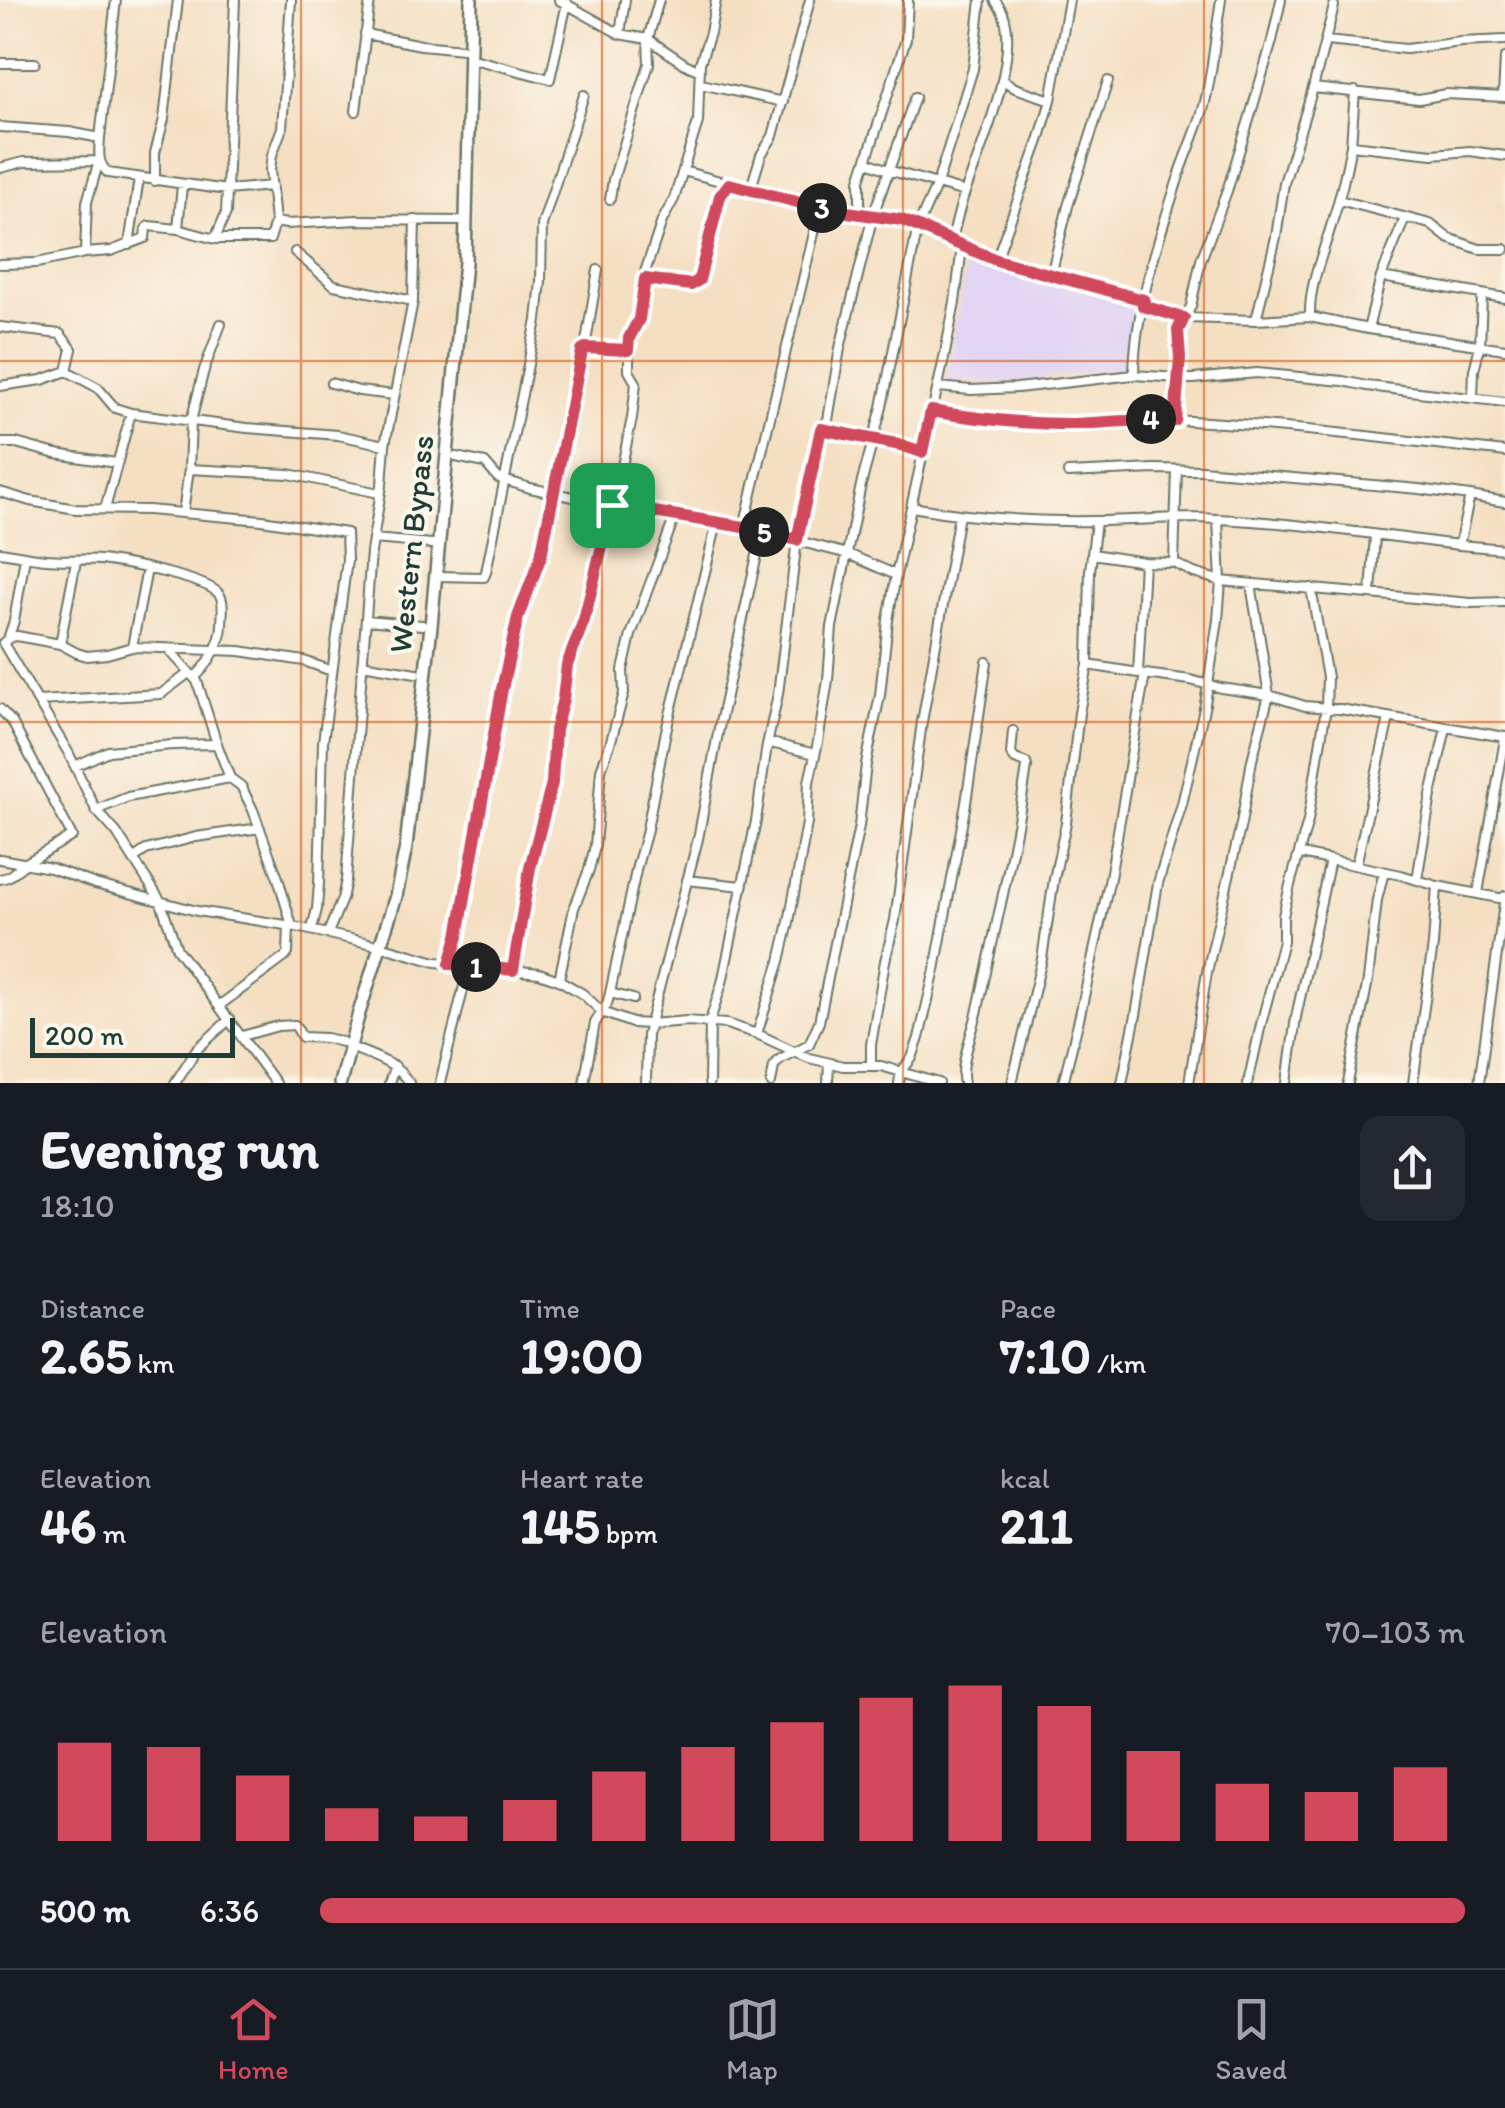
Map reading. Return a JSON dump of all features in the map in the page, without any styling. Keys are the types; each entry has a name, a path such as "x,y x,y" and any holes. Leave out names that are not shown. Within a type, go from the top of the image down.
{"main road":[{"name":"Western Bypass","path":"340,1083 403,864 436,576 465,262 471,0"}],"street":[{"path":"86,253 87,202 99,161 116,0"},
{"path":"155,181 155,153 164,119 178,0"},
{"path":"215,238 226,212 235,0"},
{"path":"0,264 38,263 112,251 145,238 149,226 215,238 270,239 276,222 272,155 282,128 291,0"},
{"path":"356,111 370,0"},
{"path":"620,34 625,0"},
{"path":"610,200 648,64 648,40 659,0"},
{"path":"513,970 530,868 552,783 555,730 567,665 584,620 625,452 636,383 629,371 629,338 639,319 645,279 662,221 674,200 698,122 700,71 716,0"},
{"path":"751,188 761,156 773,136 810,0"},
{"path":"860,213 860,180 906,39 908,0"},
{"path":"757,1034 780,961 808,823 810,782 828,680 832,628 861,484 900,324 918,226 937,184 972,69 982,0"},
{"path":"952,240 1002,80 1006,31 1004,14 994,0"},
{"path":"996,260 1051,100 1070,0"},
{"path":"1134,374 1144,303 1178,177 1204,105 1222,0"},
{"path":"1175,421 1178,330 1192,306 1202,260 1252,113 1280,0"},
{"path":"477,60 550,79 562,1 620,34 648,40 700,71"},
{"path":"1256,320 1284,183 1334,6"},
{"path":"365,34 421,46 463,49"},
{"path":"1326,41 1406,49 1505,40"},
{"path":"1313,88 1412,98 1446,94 1504,97 1505,58"},
{"path":"0,63 35,63"},
{"path":"1002,80 1051,100"},
{"path":"1050,275 1108,81"},
{"path":"701,84 783,102"},
{"path":"1310,316 1311,290 1339,200 1350,145 1355,91"},
{"path":"436,576 484,577 537,320 542,225 584,94"},
{"path":"709,1083 710,1021 722,983 761,795 797,540 821,429 828,420 840,348 872,215 915,97"},
{"path":"0,128 100,138"},
{"path":"1350,145 1434,154 1470,151 1505,156"},
{"path":"0,168 24,162 99,161"},
{"path":"99,161 108,173 182,185 227,190 272,186"},
{"path":"868,162 965,192"},
{"path":"683,172 820,208 902,220 996,260 1184,318 1256,320 1310,316 1368,329 1505,349"},
{"path":"129,245 139,178"},
{"path":"645,279 691,285 699,280 720,196 729,184"},
{"path":"178,229 182,185"},
{"path":"1339,200 1430,224 1448,238 1479,250 1505,248"},
{"path":"744,527 820,208"},
{"path":"1368,329 1381,278 1405,218"},
{"path":"328,933 346,880 373,539 385,445 413,301 415,220"},
{"path":"276,222 460,221"},
{"path":"771,1083 774,1066 809,1044 819,1022 856,844 896,574 938,387 962,247"},
{"path":"295,252 334,284 413,301"},
{"path":"450,964 502,689 518,617 541,556 598,270"},
{"path":"1381,278 1505,298"},
{"path":"1473,397 1482,296"},
{"path":"183,513 191,421 221,324"},
{"path":"0,327 60,334 72,349 67,370"},
{"path":"585,348 628,350"},
{"path":"67,370 98,388 115,408 130,412 385,445"},
{"path":"0,386 42,380 67,370"},
{"path":"938,387 972,390 1134,374 1193,380 1257,373 1505,402"},
{"path":"331,384 394,395"},
{"path":"931,411 1066,424 1141,418 1324,431 1505,452"},
{"path":"105,509 130,412"},
{"path":"821,429 922,452"},
{"path":"0,442 116,463"},
{"path":"456,456 485,463 504,480 612,505 744,527 848,554 896,574"},
{"path":"189,468 289,474 379,494"},
{"path":"1174,563 1177,470"},
{"path":"1068,473 1202,470 1419,489 1505,502"},
{"path":"0,492 76,509 262,520 346,533 320,766 320,884 312,929"},
{"path":"1459,545 1470,496"},
{"path":"912,507 997,518 1218,520 1505,549"},
{"path":"872,1065 871,1045 895,920 922,722 959,515"},
{"path":"559,980 574,908 595,846 601,770 624,693 631,635 675,516"},
{"path":"1122,1083 1158,884 1182,804 1208,685 1218,620 1218,520"},
{"path":"1012,1083 1042,959 1066,823 1088,665 1096,521"},
{"path":"584,1083 595,1023 610,993 666,730 717,523"},
{"path":"646,1083 650,1024 687,880 761,537 744,527"},
{"path":"1371,593 1375,535"},
{"path":"373,539 432,544"},
{"path":"0,552 76,561 106,560 192,580 220,594 222,599 222,636 200,673 161,694 38,702"},
{"path":"1092,554 1174,563 1220,581 1471,603 1505,602"},
{"path":"4,642 14,621 25,557"},
{"path":"60,644 76,561"},
{"path":"1063,1083 1110,878 1141,673 1144,562"},
{"path":"132,647 147,569"},
{"path":"1189,1083 1207,972 1269,695 1252,584"},
{"path":"1248,1083 1283,941 1282,916 1308,821 1326,708 1328,677 1311,588"},
{"path":"366,620 422,625"},
{"path":"4,642 15,636 60,644 88,656 132,647 270,654 332,670"},
{"path":"4,642 96,810 134,858 160,900 177,949 275,1083"},
{"path":"175,652 197,681 230,778 241,786 260,828 290,926 288,954 220,1005"},
{"path":"898,1083 920,1038 935,970 988,662"},
{"path":"362,664 416,673"},
{"path":"1088,665 1505,738 1478,893"},
{"path":"0,708 12,722 72,836 0,879"},
{"path":"1356,865 1389,718"},
{"path":"1417,880 1446,728"},
{"path":"964,1083 962,1071 1004,892 1027,767 1012,758 1014,730"},
{"path":"75,766 108,751 217,744"},
{"path":"767,745 815,754"},
{"path":"96,810 128,798 230,778"},
{"path":"134,858 146,850 196,837 260,828"},
{"path":"1300,854 1504,898 1478,1083"},
{"path":"0,859 52,868 95,884 197,911 312,929 373,944"},
{"path":"1287,1083 1296,1017 1330,860"},
{"path":"1348,1083 1384,872"},
{"path":"687,880 742,886"},
{"path":"1413,1083 1433,945 1437,886"},
{"path":"387,948 436,962 540,973 583,994 602,1012 632,1023 710,1021 741,1027 792,1052 829,1064 872,1065 939,1083"},
{"path":"440,1083 468,966"},
{"path":"610,993 633,998"},
{"path":"175,1083 196,1050 230,1020"},
{"path":"242,1036 295,1025 302,1037 342,1042"},
{"path":"776,1044 780,1059"},
{"path":"355,1049 395,1066 410,1083"},
{"path":"828,1083 829,1064"},
{"path":"389,1083 395,1066"}],"shaded area":[{"path":"967,258 1134,304 1125,368 1008,383 945,381"}],"route":[{"path":"729,184 820,208 902,220 996,260 1144,300 1143,306 1184,318 1178,330 1175,421 1141,418 1066,424 931,411 922,452 821,429 797,540 612,505 584,620 567,665 555,730 552,783 530,868 513,970 450,964 502,689 518,617 541,556 582,351 628,350 629,338 639,319 645,279 691,285 699,280 715,212 729,184"}]}
